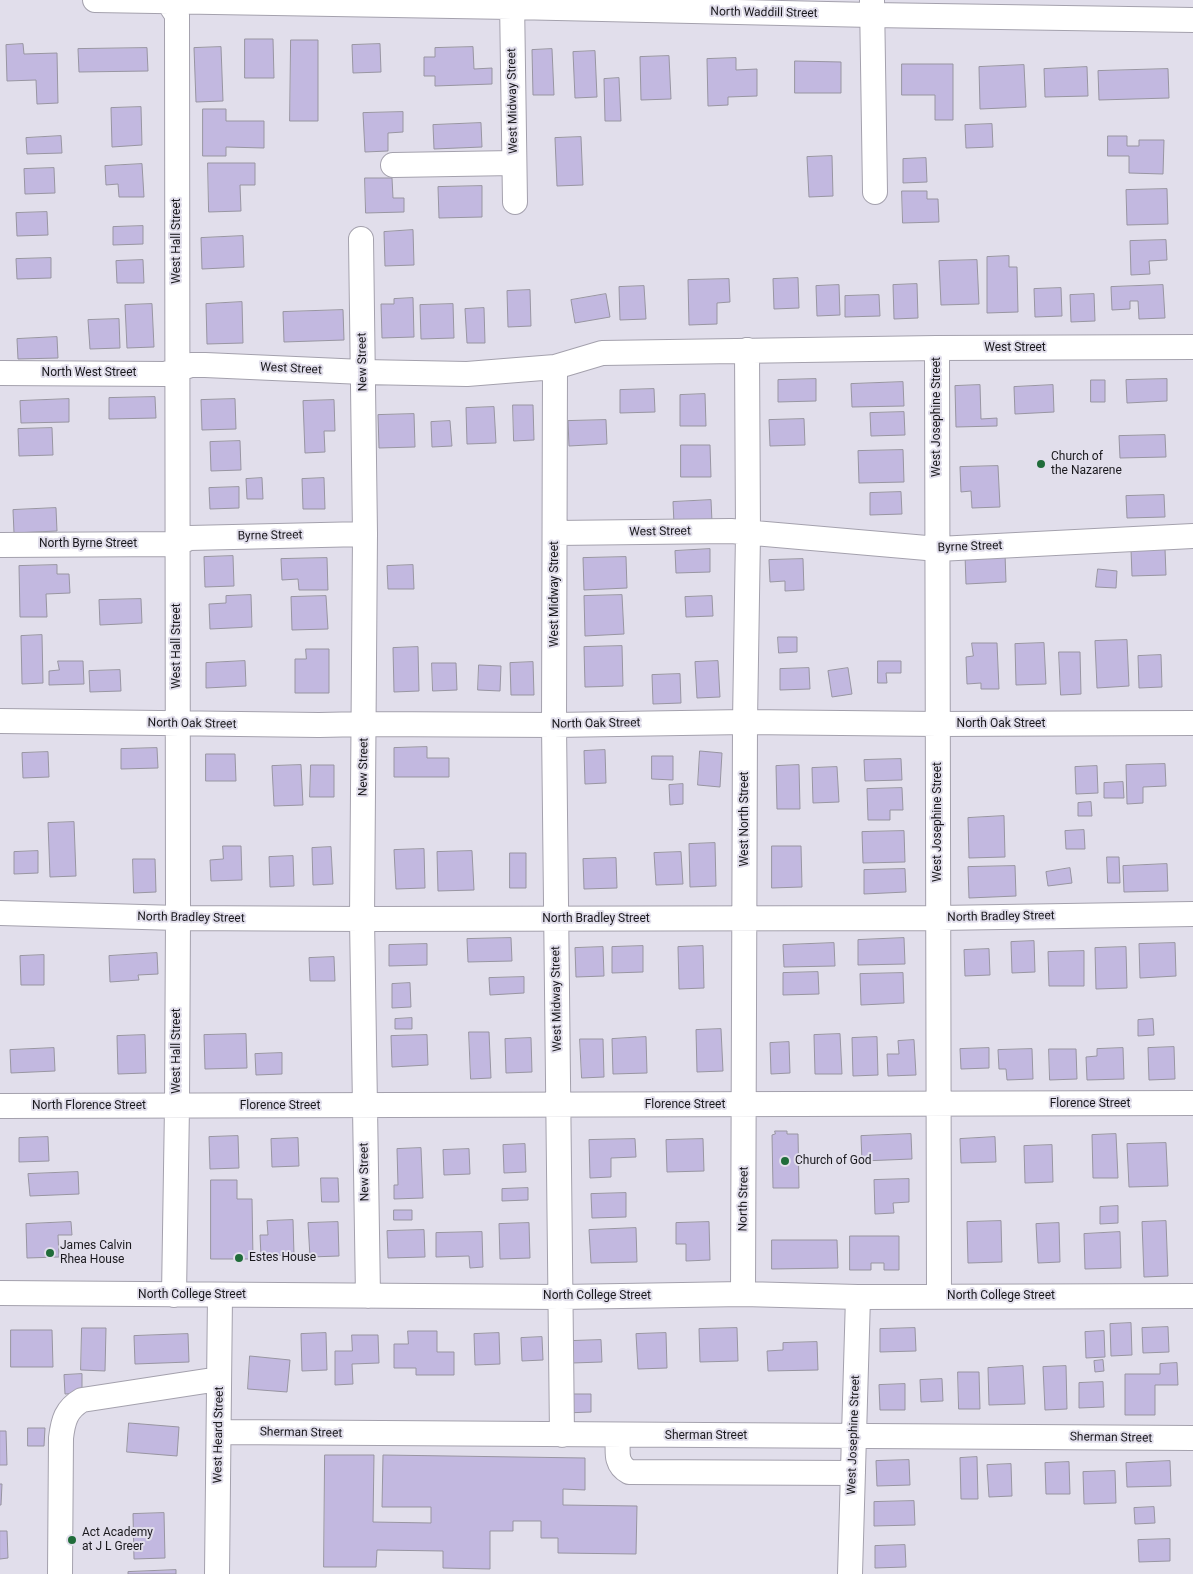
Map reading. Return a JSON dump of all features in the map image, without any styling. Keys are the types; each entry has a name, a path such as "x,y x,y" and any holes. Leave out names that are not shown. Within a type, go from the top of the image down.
{"street":[{"name":"North Waddill Street","path":"95,0 872,8 1193,20"},
{"name":"West Hall Street","path":"168,1 177,15 178,918 174,1295"},
{"name":"West Midway Street","path":"512,3 515,202"},
{"path":"872,8 875,192"},
{"path":"393,165 514,163"},
{"name":"New Street","path":"361,239 365,534 362,919 368,1296"},
{"name":"West Street","path":"177,369 191,365 206,365 363,372 467,374 556,367 602,353 937,348 1193,347"},
{"name":"West Josephine Street","path":"937,348 939,1296"},
{"path":"747,350 748,534"},
{"path":"555,534 556,367"},
{"name":"North West Street","path":"0,373 165,374 177,369"},
{"name":"West Street","path":"555,534 731,531 748,534"},
{"name":"Byrne Street","path":"177,544 190,538 365,534"},
{"name":"West Midway Street","path":"555,534 554,725 562,1435"},
{"name":"Byrne Street","path":"748,534 938,549 1193,536"},
{"name":"West North Street","path":"745,1104 745,722 748,534"},
{"name":"North Byrne Street","path":"0,545 177,544"},
{"name":"North Oak Street","path":"0,721 319,725 554,725 745,722 1193,724"},
{"name":"North Bradley Street","path":"0,913 178,918 362,919 938,918 1193,914"},
{"name":"Florence Street","path":"177,1106 1193,1103"},
{"name":"North Street","path":"743,1294 745,1104"},
{"name":"North Florence Street","path":"0,1106 177,1106"},
{"name":"North College Street","path":"0,1293 561,1297 743,1294 1193,1296"},
{"name":"West Heard Street","path":"217,1574 220,1295"},
{"name":"West Josephine Street","path":"850,1574 858,1296"},
{"path":"60,1574 61,1438 63,1422 67,1412 74,1404 82,1400 219,1379"},
{"name":"Sherman Street","path":"219,1432 1193,1438"},
{"path":"618,1435 619,1462 622,1468 629,1472 852,1473"}],"building":[{"path":"245,39 273,39 274,78 245,78"},
{"path":"291,40 318,40 318,121 290,121"},
{"path":"23,44 24,54 57,53 58,103 37,104 36,80 7,81 6,45"},
{"path":"380,44 381,72 353,73 352,45"},
{"path":"221,47 223,101 196,102 194,48"},
{"path":"473,47 474,69 492,68 492,84 435,86 435,76 424,76 424,57 435,57 435,48"},
{"path":"147,48 148,71 79,72 78,49"},
{"path":"552,49 554,95 533,95 532,50"},
{"path":"595,51 597,97 575,98 573,52"},
{"path":"669,56 671,99 641,100 640,57"},
{"path":"736,58 736,70 757,69 757,96 728,97 728,105 708,106 707,59"},
{"path":"795,61 841,62 841,93 795,93"},
{"path":"902,64 953,64 953,120 935,120 935,95 902,95"},
{"path":"1024,65 1026,107 980,109 979,67"},
{"path":"1087,67 1088,96 1045,97 1044,69"},
{"path":"1168,69 1169,98 1099,100 1098,71"},
{"path":"619,78 621,121 605,121 604,79"},
{"path":"141,107 142,145 112,147 111,108"},
{"path":"203,109 226,109 226,121 264,121 264,148 226,147 226,156 203,156"},
{"path":"403,112 403,132 388,133 388,151 365,152 363,113"},
{"path":"481,123 482,147 434,149 433,125"},
{"path":"992,124 993,147 966,148 965,125"},
{"path":"61,136 62,153 27,154 26,138"},
{"path":"1108,136 1127,136 1127,146 1139,146 1139,140 1164,140 1163,174 1129,173 1129,156 1108,156"},
{"path":"581,137 583,185 557,186 555,138"},
{"path":"832,156 833,196 809,197 807,157"},
{"path":"926,158 927,182 903,183 903,159"},
{"path":"208,163 255,163 255,185 240,185 241,211 209,212"},
{"path":"142,164 144,197 119,197 118,184 106,185 105,166"},
{"path":"54,168 55,193 25,194 24,169"},
{"path":"365,178 392,178 393,198 404,198 404,212 366,213"},
{"path":"482,186 482,217 439,218 438,187"},
{"path":"1167,189 1168,224 1127,225 1126,190"},
{"path":"902,191 927,191 927,199 938,199 939,222 903,223"},
{"path":"47,212 48,235 17,236 16,213"},
{"path":"143,226 143,244 113,245 113,227"},
{"path":"413,230 414,265 385,266 384,232"},
{"path":"243,236 244,267 202,269 201,238"},
{"path":"1166,240 1167,260 1149,261 1150,274 1131,275 1130,241"},
{"path":"1009,256 1009,267 1017,267 1018,312 987,313 987,257"},
{"path":"51,258 51,278 17,279 16,259"},
{"path":"143,260 144,283 117,283 116,261"},
{"path":"977,260 979,304 941,305 939,261"},
{"path":"798,278 799,308 774,309 773,279"},
{"path":"729,279 730,302 717,303 717,324 689,325 688,280"},
{"path":"917,284 918,318 894,319 893,285"},
{"path":"839,285 840,315 817,316 816,286"},
{"path":"1163,285 1165,318 1139,319 1138,301 1130,301 1130,309 1112,310 1111,287"},
{"path":"644,286 646,319 620,320 619,287"},
{"path":"1061,288 1062,316 1035,317 1034,289"},
{"path":"530,290 531,326 508,327 507,291"},
{"path":"606,294 610,317 575,323 571,300"},
{"path":"1094,294 1095,321 1071,322 1070,295"},
{"path":"879,295 880,316 845,317 845,296"},
{"path":"413,298 414,337 382,338 381,304 394,304 394,299"},
{"path":"242,302 243,343 207,344 206,304"},
{"path":"152,304 154,347 127,348 125,305"},
{"path":"453,304 454,338 421,339 420,305"},
{"path":"484,308 485,343 467,343 465,309"},
{"path":"343,310 344,340 284,342 283,312"},
{"path":"119,319 120,348 90,349 88,320"},
{"path":"57,337 58,358 18,359 17,339"},
{"path":"816,379 816,401 778,402 778,380"},
{"path":"1167,379 1167,401 1127,403 1126,380"},
{"path":"1091,380 1105,380 1105,402 1091,402"},
{"path":"903,382 904,406 852,407 851,384"},
{"path":"980,385 981,419 997,418 997,426 956,427 955,386"},
{"path":"1053,385 1054,412 1015,414 1014,387"},
{"path":"654,389 655,412 620,413 620,390"},
{"path":"705,394 706,426 680,426 680,395"},
{"path":"155,397 156,418 109,419 109,398"},
{"path":"69,399 69,422 21,423 20,401"},
{"path":"235,399 236,429 202,430 201,400"},
{"path":"334,400 335,431 324,431 325,452 305,453 303,401"},
{"path":"513,405 533,405 534,440 514,441"},
{"path":"494,407 496,443 467,444 466,408"},
{"path":"904,412 905,435 871,436 870,413"},
{"path":"414,414 415,447 379,448 378,415"},
{"path":"804,419 805,445 770,446 769,420"},
{"path":"606,420 607,444 569,446 568,421"},
{"path":"450,421 452,446 432,447 431,422"},
{"path":"52,428 53,455 19,456 18,429"},
{"path":"1165,435 1166,457 1120,458 1119,436"},
{"path":"240,441 241,470 211,471 210,442"},
{"path":"681,445 710,445 711,477 681,477"},
{"path":"903,450 904,482 859,483 858,451"},
{"path":"998,466 1000,507 972,508 971,491 961,492 960,467"},
{"path":"262,478 263,499 247,499 246,479"},
{"path":"324,478 325,509 303,509 302,479"},
{"path":"239,487 239,508 210,509 209,488"},
{"path":"901,492 902,514 870,515 870,493"},
{"path":"1164,495 1165,517 1127,518 1126,496"},
{"path":"711,500 712,522 674,524 673,502"},
{"path":"56,508 57,531 14,533 13,510"},
{"path":"710,549 710,572 676,573 675,551"},
{"path":"1165,549 1166,575 1132,576 1131,550"},
{"path":"1005,554 1006,582 966,584 965,555"},
{"path":"233,556 234,586 205,587 204,557"},
{"path":"626,557 627,588 584,590 583,558"},
{"path":"327,558 328,590 299,590 298,579 282,580 281,559"},
{"path":"803,559 804,590 785,591 785,581 770,582 769,560"},
{"path":"57,565 57,574 69,574 70,593 46,594 47,617 20,617 19,566"},
{"path":"413,565 414,589 388,589 387,566"},
{"path":"1098,569 1117,571 1116,588 1096,587"},
{"path":"251,595 252,627 210,629 209,604 226,603 226,596"},
{"path":"622,595 624,634 585,636 584,596"},
{"path":"326,596 328,629 292,630 291,597"},
{"path":"712,596 713,616 686,617 685,597"},
{"path":"141,599 142,623 100,625 99,600"},
{"path":"42,635 43,683 22,684 21,636"},
{"path":"778,637 797,637 797,652 779,653"},
{"path":"1127,640 1129,686 1097,688 1095,641"},
{"path":"972,643 997,643 999,689 981,689 981,683 967,684 966,657 973,656"},
{"path":"1044,643 1046,684 1016,685 1015,644"},
{"path":"622,646 623,686 585,687 584,647"},
{"path":"418,647 419,691 394,692 393,648"},
{"path":"306,649 329,649 329,693 295,693 295,659 306,659"},
{"path":"1059,652 1080,652 1081,694 1061,695"},
{"path":"1161,655 1162,687 1139,688 1138,656"},
{"path":"58,661 83,661 84,684 49,685 49,671 59,670"},
{"path":"245,661 246,686 206,688 206,663"},
{"path":"718,661 720,697 697,698 695,662"},
{"path":"878,661 901,661 901,673 886,673 887,683 878,683"},
{"path":"533,662 534,695 511,695 510,663"},
{"path":"432,663 456,663 457,690 433,691"},
{"path":"479,665 501,666 500,691 478,690"},
{"path":"809,668 810,689 780,690 780,669"},
{"path":"848,668 852,694 832,697 828,671"},
{"path":"120,670 121,691 90,692 89,671"},
{"path":"680,674 681,703 653,704 652,675"},
{"path":"427,747 427,758 449,758 449,777 394,777 394,748"},
{"path":"157,748 158,768 121,769 121,749"},
{"path":"605,750 606,783 585,784 584,751"},
{"path":"700,751 722,753 720,787 698,785"},
{"path":"48,752 49,777 23,778 22,753"},
{"path":"206,754 235,754 236,781 206,781"},
{"path":"652,756 673,756 673,780 652,779"},
{"path":"901,759 902,780 865,781 864,760"},
{"path":"1165,764 1166,786 1143,787 1143,803 1127,804 1126,765"},
{"path":"301,765 303,805 274,806 272,766"},
{"path":"311,765 334,765 334,797 310,797"},
{"path":"799,765 800,809 777,809 776,766"},
{"path":"1097,766 1098,793 1076,794 1075,767"},
{"path":"837,767 839,802 813,803 812,768"},
{"path":"1123,782 1124,798 1104,798 1104,783"},
{"path":"683,784 683,804 670,805 669,785"},
{"path":"902,788 903,810 890,810 890,820 868,820 867,789"},
{"path":"1091,802 1092,816 1078,816 1078,803"},
{"path":"1004,816 1005,857 969,858 968,818"},
{"path":"74,822 76,876 50,877 48,823"},
{"path":"1084,830 1085,849 1066,849 1065,831"},
{"path":"904,831 905,862 863,863 862,832"},
{"path":"715,843 716,886 690,887 689,844"},
{"path":"223,846 241,846 242,880 211,881 210,860 223,859"},
{"path":"772,846 801,846 802,887 772,888"},
{"path":"331,847 333,884 313,885 312,848"},
{"path":"424,849 425,888 396,889 394,850"},
{"path":"38,851 38,873 14,874 14,852"},
{"path":"472,851 474,890 438,891 437,852"},
{"path":"681,852 683,884 656,885 654,853"},
{"path":"510,853 526,853 526,888 510,888"},
{"path":"293,856 294,886 270,887 269,857"},
{"path":"1107,857 1119,857 1120,883 1108,883"},
{"path":"616,858 617,888 584,889 583,859"},
{"path":"133,859 155,859 156,892 134,893"},
{"path":"1167,864 1168,891 1124,892 1123,866"},
{"path":"1015,866 1016,896 969,898 968,867"},
{"path":"1070,868 1072,883 1048,886 1046,872"},
{"path":"905,869 906,892 864,894 864,870"},
{"path":"511,938 512,961 468,962 467,939"},
{"path":"904,938 905,964 858,965 858,940"},
{"path":"1034,941 1035,972 1012,973 1011,942"},
{"path":"834,943 835,966 784,967 783,945"},
{"path":"1175,943 1176,976 1140,978 1139,944"},
{"path":"427,944 427,965 389,966 389,945"},
{"path":"643,946 643,972 612,973 612,947"},
{"path":"703,946 704,988 679,989 678,947"},
{"path":"603,947 604,976 576,977 575,948"},
{"path":"1126,947 1127,988 1096,989 1095,948"},
{"path":"989,949 990,975 965,976 964,950"},
{"path":"1084,951 1084,986 1049,986 1048,952"},
{"path":"157,953 158,974 138,975 139,980 110,982 109,956"},
{"path":"44,955 44,985 21,985 20,956"},
{"path":"334,957 335,981 310,981 309,958"},
{"path":"818,972 819,994 783,995 783,973"},
{"path":"903,973 904,1003 861,1005 860,974"},
{"path":"524,977 524,993 490,995 489,978"},
{"path":"410,983 411,1007 392,1008 392,984"},
{"path":"412,1018 412,1029 395,1029 395,1019"},
{"path":"1153,1019 1154,1035 1138,1036 1138,1020"},
{"path":"721,1029 723,1071 697,1072 696,1030"},
{"path":"469,1032 489,1032 491,1078 471,1079"},
{"path":"246,1034 247,1068 205,1069 204,1035"},
{"path":"840,1034 842,1074 815,1074 814,1035"},
{"path":"145,1035 146,1073 118,1074 117,1036"},
{"path":"427,1035 428,1065 392,1067 391,1036"},
{"path":"646,1037 647,1073 613,1074 612,1039"},
{"path":"877,1037 878,1075 853,1076 852,1038"},
{"path":"531,1038 532,1072 506,1073 505,1039"},
{"path":"580,1039 603,1039 604,1077 582,1078"},
{"path":"914,1040 916,1075 888,1076 887,1054 899,1054 898,1041"},
{"path":"789,1042 790,1073 771,1074 770,1043"},
{"path":"1174,1047 1175,1079 1149,1080 1148,1048"},
{"path":"54,1048 55,1071 11,1073 10,1050"},
{"path":"989,1048 989,1068 961,1069 960,1049"},
{"path":"1123,1048 1124,1079 1087,1080 1086,1057 1097,1056 1097,1049"},
{"path":"1032,1049 1033,1079 1007,1080 1006,1069 999,1069 998,1050"},
{"path":"1049,1049 1076,1049 1077,1079 1050,1080"},
{"path":"282,1053 282,1074 256,1075 255,1054"},
{"name":"Church of God","path":"775,1131 787,1131 787,1134 798,1134 799,1188 773,1188 772,1135 775,1134"},
{"path":"911,1134 912,1159 862,1161 861,1136"},
{"path":"1116,1134 1118,1178 1093,1178 1092,1135"},
{"path":"238,1136 239,1168 210,1169 209,1137"},
{"path":"48,1137 49,1161 19,1162 19,1138"},
{"path":"995,1137 996,1162 961,1163 960,1139"},
{"path":"298,1138 299,1166 272,1167 271,1139"},
{"path":"635,1139 636,1157 611,1158 611,1177 590,1178 589,1140"},
{"path":"703,1139 704,1171 667,1172 666,1140"},
{"path":"1166,1143 1168,1186 1129,1187 1127,1144"},
{"path":"525,1144 526,1172 504,1173 503,1145"},
{"path":"1052,1145 1053,1182 1025,1183 1024,1146"},
{"path":"421,1148 423,1198 394,1199 394,1185 398,1185 397,1149"},
{"path":"469,1149 470,1174 444,1175 443,1150"},
{"path":"78,1172 79,1194 30,1196 28,1174"},
{"path":"321,1178 338,1178 339,1202 322,1202"},
{"path":"909,1179 909,1202 893,1203 894,1213 875,1214 874,1180"},
{"path":"211,1180 237,1180 237,1199 252,1199 253,1259 211,1259"},
{"path":"528,1188 528,1200 502,1201 502,1189"},
{"path":"626,1193 626,1217 592,1218 591,1194"},
{"path":"1118,1206 1118,1223 1100,1224 1100,1207"},
{"path":"394,1210 412,1210 412,1220 394,1220"},
{"path":"293,1220 294,1255 261,1256 260,1235 268,1235 267,1221"},
{"path":"1001,1221 1002,1262 968,1263 967,1222"},
{"path":"1166,1221 1168,1276 1144,1277 1142,1222"},
{"path":"71,1222 72,1235 58,1235 59,1257 27,1258 26,1224"},
{"path":"338,1222 339,1256 310,1257 308,1223"},
{"path":"709,1222 710,1260 686,1261 686,1244 676,1244 676,1223"},
{"path":"529,1223 530,1258 500,1259 499,1224"},
{"path":"1059,1223 1060,1262 1038,1263 1036,1224"},
{"path":"636,1228 637,1262 591,1263 589,1230"},
{"path":"424,1230 425,1257 388,1258 387,1231"},
{"path":"482,1232 483,1267 470,1268 469,1256 436,1257 436,1233"},
{"path":"1120,1232 1121,1268 1085,1269 1084,1234"},
{"path":"850,1236 899,1236 899,1270 884,1270 884,1263 871,1263 871,1270 850,1270"},
{"path":"772,1240 837,1240 838,1268 772,1269"},
{"path":"1131,1323 1132,1355 1111,1356 1110,1324"},
{"path":"1168,1327 1169,1352 1143,1353 1142,1328"},
{"path":"82,1328 106,1328 105,1371 81,1370"},
{"path":"737,1328 738,1361 700,1362 699,1329"},
{"path":"915,1328 916,1351 880,1352 880,1329"},
{"path":"11,1330 52,1330 53,1367 11,1367"},
{"path":"408,1331 437,1331 437,1352 454,1352 454,1375 416,1375 416,1368 394,1368 394,1344 408,1344"},
{"path":"1104,1331 1105,1357 1086,1358 1085,1332"},
{"path":"326,1333 327,1370 302,1371 301,1334"},
{"path":"499,1333 500,1364 475,1365 474,1334"},
{"path":"666,1333 667,1368 638,1369 636,1334"},
{"path":"188,1334 189,1362 135,1364 134,1336"},
{"path":"352,1335 378,1335 379,1363 352,1364 353,1384 335,1385 335,1351 352,1351"},
{"path":"542,1337 543,1360 522,1361 521,1338"},
{"path":"601,1340 602,1362 572,1363 571,1341"},
{"path":"817,1342 818,1370 768,1371 767,1351 783,1350 783,1343"},
{"path":"250,1356 290,1360 287,1392 248,1389"},
{"path":"1103,1360 1104,1371 1095,1372 1094,1361"},
{"path":"1177,1363 1178,1385 1155,1385 1155,1415 1125,1415 1125,1374 1160,1374 1160,1364"},
{"path":"1023,1366 1025,1404 989,1405 988,1368"},
{"path":"1066,1366 1067,1409 1045,1410 1043,1367"},
{"path":"958,1372 979,1372 980,1409 959,1409"},
{"path":"82,1374 82,1393 65,1394 64,1375"},
{"path":"942,1379 943,1401 921,1402 920,1380"},
{"path":"1103,1382 1104,1407 1079,1408 1079,1383"},
{"path":"905,1384 905,1410 880,1410 879,1385"},
{"path":"564,1394 591,1394 591,1412 565,1413"},
{"path":"129,1423 179,1427 177,1456 127,1452"},
{"path":"28,1428 45,1428 44,1446 28,1446"},
{"path":"0,1431 6,1431 7,1465 0,1465"},
{"path":"325,1455 374,1455 373,1522 431,1523 431,1507 382,1507 383,1455 585,1458 585,1490 563,1489 563,1505 637,1506 636,1554 558,1553 558,1538 541,1538 541,1521 513,1521 513,1531 490,1531 490,1569 443,1568 443,1551 377,1550 376,1567 324,1567"},
{"path":"977,1457 978,1499 961,1499 960,1458"},
{"path":"909,1460 910,1485 877,1486 876,1461"},
{"path":"1170,1461 1171,1486 1127,1487 1126,1463"},
{"path":"1069,1462 1070,1494 1046,1494 1045,1463"},
{"path":"1011,1464 1012,1496 989,1497 987,1465"},
{"path":"1115,1471 1116,1503 1084,1504 1083,1472"},
{"path":"0,1484 2,1484 1,1505 0,1505"},
{"path":"914,1501 915,1525 874,1526 874,1502"},
{"path":"1154,1507 1155,1523 1135,1524 1134,1508"},
{"path":"164,1513 165,1558 134,1559 133,1514"},
{"path":"0,1531 7,1531 8,1558 0,1559"},
{"path":"1170,1539 1170,1561 1139,1562 1138,1540"},
{"path":"905,1545 906,1567 875,1568 875,1546"},
{"path":"176,1570 176,1574 128,1574 128,1572"}],"place":[{"name":"Church of the Nazarene","path":"1041,464"},
{"name":"Church of God","path":"785,1161"},
{"name":"James Calvin Rhea House","path":"50,1253"},
{"name":"Estes House","path":"239,1258"},
{"name":"Act Academy at J L Greer","path":"72,1540"}]}
